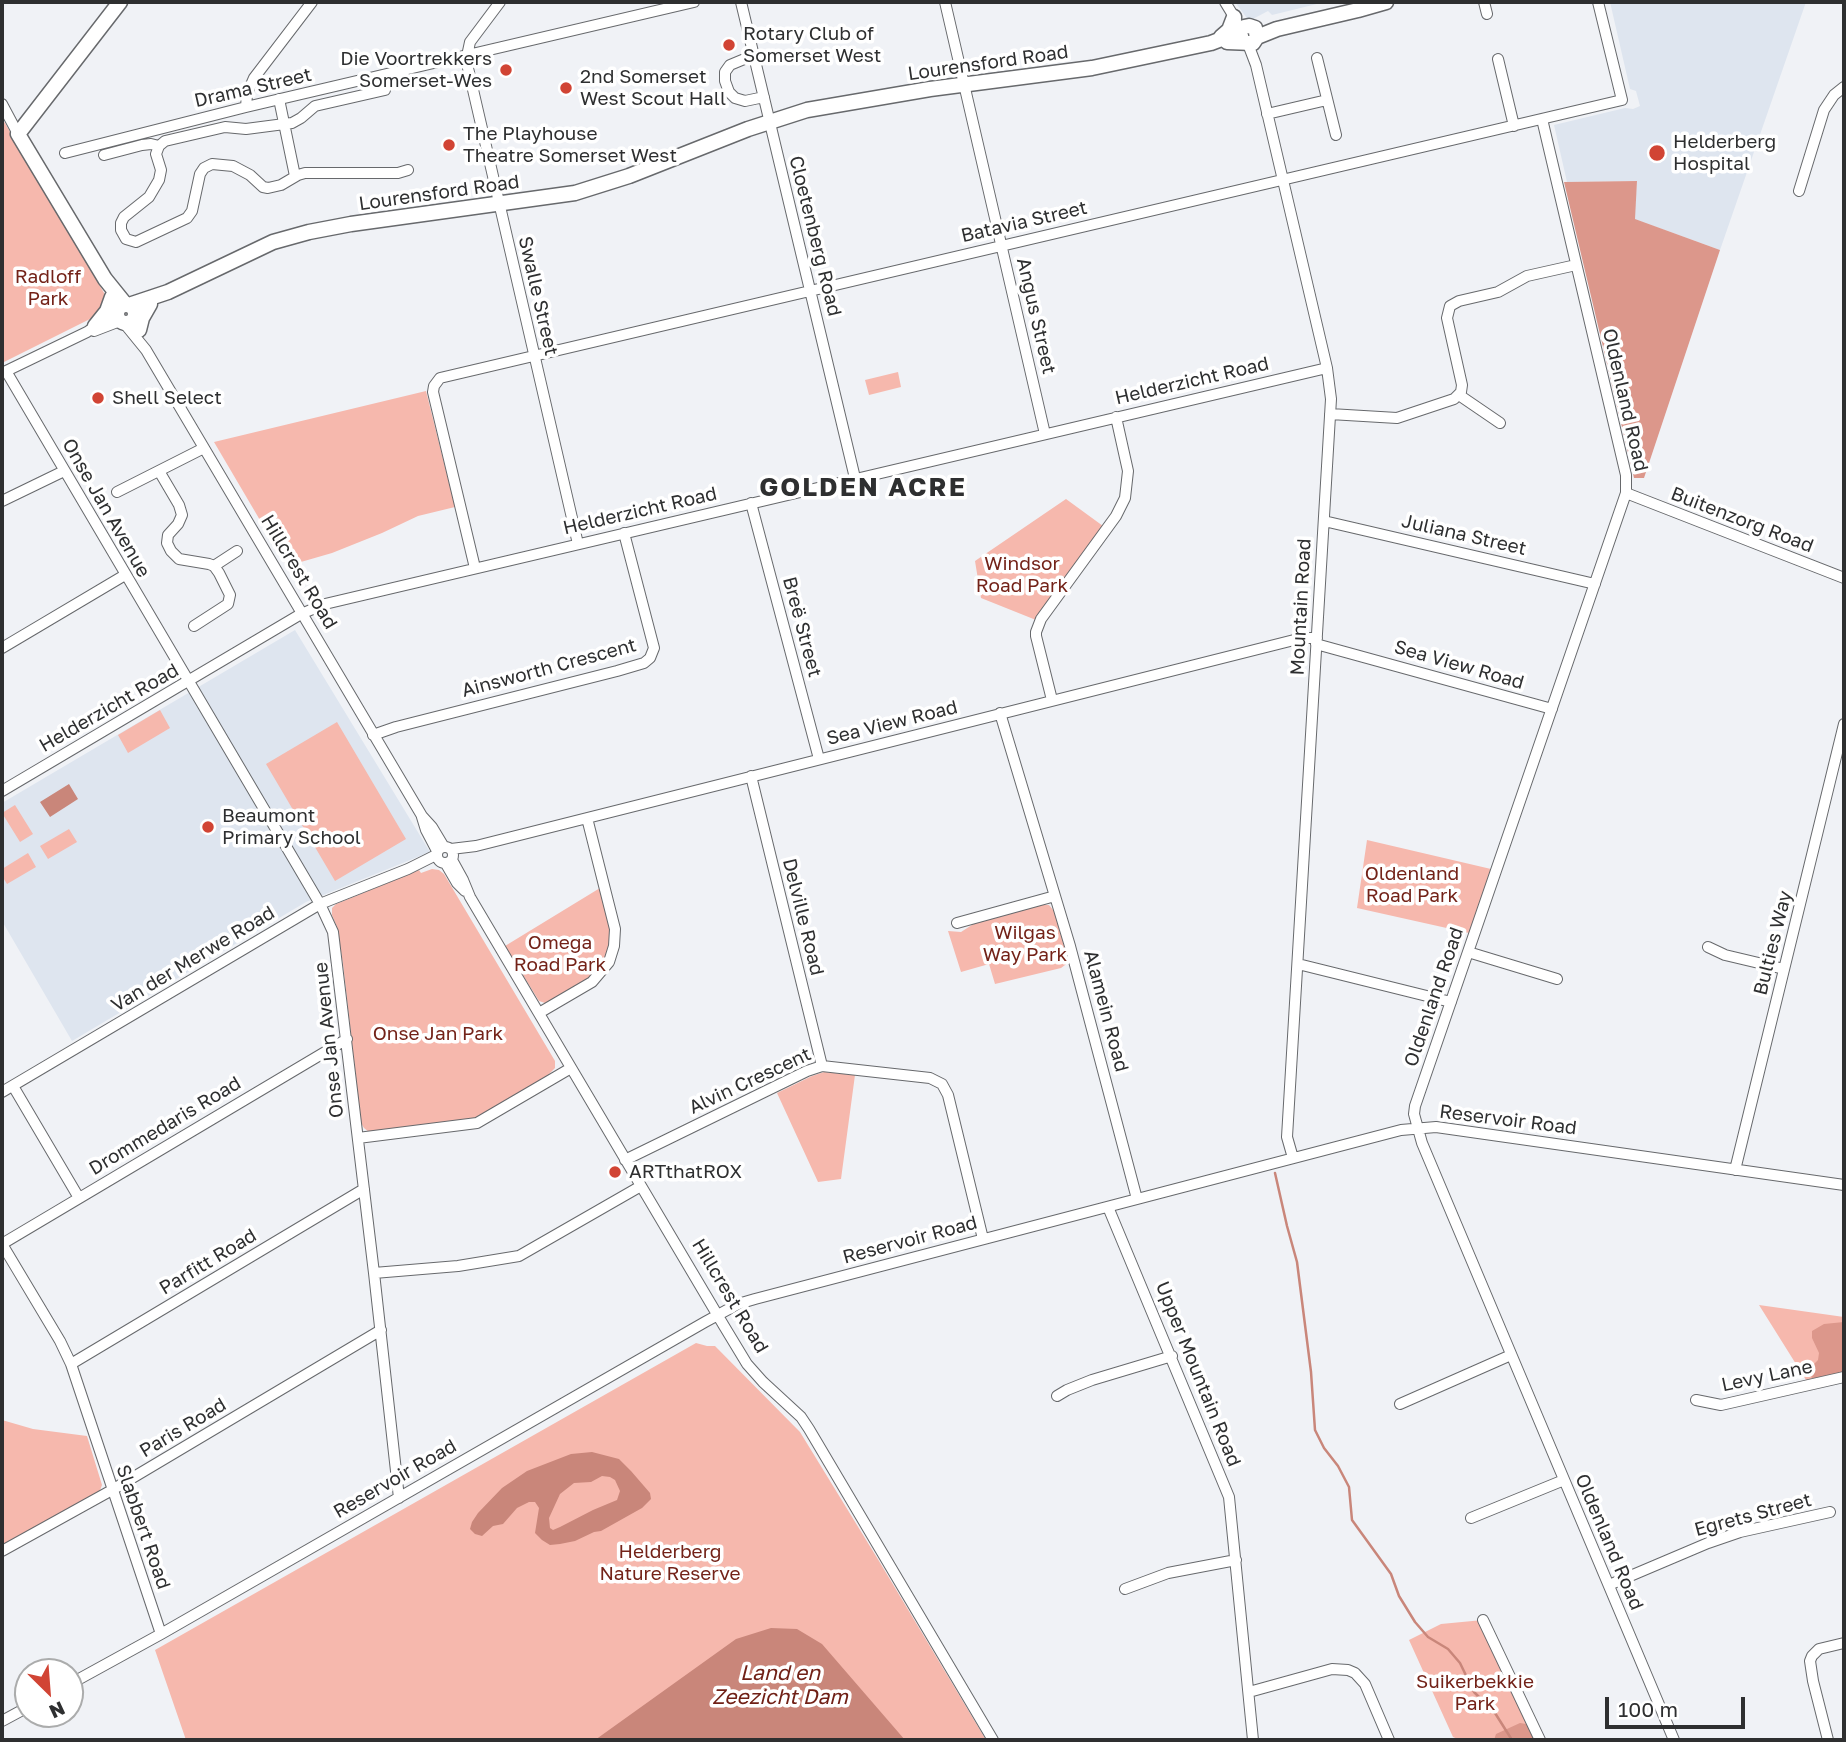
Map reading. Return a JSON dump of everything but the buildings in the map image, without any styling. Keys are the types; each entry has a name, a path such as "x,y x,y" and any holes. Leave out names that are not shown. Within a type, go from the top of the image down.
{"street":[{"path":"19,134 120,2"},
{"path":"246,107 247,94 254,78 312,2"},
{"path":"467,55 473,37 500,2"},
{"name":"Drama Street","path":"65,153 279,99 694,2"},
{"name":"Cloetenberg Road","path":"741,2 855,478"},
{"name":"Angus Street","path":"945,2 1045,434"},
{"name":"Lourensford Road","path":"4,372 91,329 97,330 168,292 284,238 351,224 558,196 607,184 769,121 824,107 964,84 1076,71 1214,42 1243,27 1276,29 1387,2"},
{"path":"1484,2 1487,14"},
{"name":"Batavia Street","path":"475,568 433,392 435,383 444,377 1622,100 1598,2"},
{"path":"1214,42 1229,30 1243,27"},
{"name":"Mountain Road","path":"1243,27 1256,65 1283,179 1327,368 1331,399 1287,1137 1293,1158"},
{"name":"Swalle Street","path":"467,55 471,84 578,544"},
{"path":"754,55 730,65 725,72 725,81 729,92 735,98 745,101 764,97"},
{"path":"1317,58 1336,135"},
{"path":"1498,59 1514,126"},
{"path":"1799,191 1825,110 1834,95 1844,88"},
{"path":"385,90 315,106 297,121 284,124 246,129 217,128 169,139 159,146 156,154 161,170 159,180 149,197 124,218 121,230 126,239 139,242 187,218 192,211 200,174 207,165 216,163 229,165 250,175 266,188 281,185 305,173 398,173 408,170"},
{"path":"279,99 295,176"},
{"path":"1267,114 1327,100"},
{"name":"Hillcrest Road","path":"2,104 422,816 426,830 463,880 470,897 747,1364 809,1429 993,1740"},
{"name":"Oldenland Road","path":"1542,119 1626,475 1626,494 1414,1114 1422,1143 1674,1740"},
{"path":"104,155 142,145 159,146"},
{"path":"1330,414 1402,417 1454,399 1459,395 1462,385 1447,318 1450,306 1459,301 1498,292 1527,276 1576,265"},
{"name":"Lourensford Road","path":"125,314 142,318 150,304 168,292"},
{"path":"91,329 107,311 125,314"},
{"name":"Hillcrest Road","path":"125,314 145,347"},
{"name":"Helderzicht Road","path":"2,791 302,614 325,604 1327,368"},
{"name":"Onse Jan Avenue","path":"4,372 320,904 333,932 381,1330 398,1498"},
{"path":"1459,395 1500,424"},
{"path":"1052,700 1036,636 1037,627 1116,516 1125,498 1128,471 1116,417"},
{"path":"117,492 204,448"},
{"path":"2,501 64,471"},
{"path":"159,471 182,515 168,535 167,543 171,551 179,559 214,566 228,589 228,604 194,626"},
{"name":"Buitenzorg Road","path":"1626,494 1844,578"},
{"name":"Breë Street","path":"751,503 819,759"},
{"name":"Juliana Street","path":"1324,521 1595,584"},
{"name":"Ainsworth Crescent","path":"373,735 644,663 653,654 653,648 624,533"},
{"path":"214,566 237,551"},
{"path":"2,648 125,575"},
{"name":"Sea View Road","path":"445,855 1302,638 1552,709"},
{"name":"Alamein Road","path":"1000,713 1081,985 1138,1199"},
{"name":"Bulties Way","path":"1735,1170 1844,724"},
{"name":"Delville Road","path":"751,776 822,1066"},
{"path":"539,1013 592,982 609,962 614,946 615,929 587,818"},
{"name":"Van der Merwe Road","path":"2,1093 320,904 445,855"},
{"path":"957,923 1055,896"},
{"path":"1708,947 1725,955 1784,969"},
{"path":"1468,952 1557,979"},
{"path":"1298,964 1451,1002"},
{"name":"Drommedaris Road","path":"2,1244 346,1040"},
{"name":"Alvin Crescent","path":"625,1160 822,1066 930,1078 942,1084 948,1095 984,1239"},
{"path":"358,1138 477,1123 571,1068"},
{"path":"13,1086 79,1198"},
{"name":"Reservoir Road","path":"84,1676 718,1315 738,1304 755,1299 1401,1130 1418,1128 1436,1127 1844,1185"},
{"path":"374,1273 457,1266 519,1256 641,1186"},
{"name":"Parfitt Road","path":"71,1364 364,1189"},
{"name":"Upper Mountain Road","path":"1108,1206 1229,1497 1253,1740"},
{"name":"Slabbert Road","path":"2,1244 71,1364 161,1634"},
{"name":"Paris Road","path":"2,1551 112,1490 381,1330"},
{"path":"1399,1404 1511,1355"},
{"path":"1057,1396 1092,1380 1172,1356"},
{"name":"Levy Lane","path":"1696,1400 1721,1405 1844,1377"},
{"path":"1471,1518 1564,1480"},
{"name":"Egrets Street","path":"1609,1585 1740,1532 1830,1512"},
{"path":"1125,1589 1168,1573 1236,1560"},
{"path":"1483,1619 1540,1740"},
{"path":"1828,1740 1810,1661 1819,1649 1844,1643"},
{"path":"1249,1692 1332,1669 1348,1670 1355,1673 1365,1684 1389,1740"}],"shaded area":[{"path":"1235,2 1325,2 1272,15 1268,11 1249,21"},
{"name":"Helderberg Hospital","path":"1610,2 1806,2 1720,250 1634,219 1637,181 1567,182 1554,125 1640,106 1636,91 1630,89"},
{"path":"1637,181 1635,219 1720,250 1644,478 1634,478 1564,182"},
{"name":"Beaumont Primary School","path":"295,630 430,852 306,902 72,1041 2,921 2,803"},
{"path":"1844,1322 1844,1373 1818,1380 1812,1378 1808,1372 1818,1360 1819,1353 1812,1338 1812,1331 1824,1324"},
{"path":"1520,1723 1526,1724 1544,1740 1494,1740 1496,1734"}],"green space":[{"name":"Radloff Park","path":"2,118 107,302 94,317 2,363"},
{"path":"898,372 901,387 869,395 865,380"},
{"path":"426,391 455,507 418,516 332,553 287,566 214,442"},
{"name":"Windsor Road Park","path":"1066,499 1103,526 1036,620 981,598 975,561"},
{"path":"160,710 170,728 128,753 118,735"},
{"path":"337,722 406,839 335,881 266,764"},
{"path":"15,805 33,834 20,842 2,813"},
{"path":"69,829 77,842 48,859 40,846"},
{"name":"Oldenland Road Park","path":"1367,840 1491,869 1469,933 1357,908"},
{"path":"28,853 36,867 7,884 2,876 2,869"},
{"name":"Onse Jan Park","path":"432,869 444,874 555,1061 555,1068 550,1076 476,1119 369,1132 361,1123 343,964 332,908 419,870 421,873"},
{"name":"Omega Road Park","path":"600,888 610,927 608,953 589,978 550,1001 539,1001 505,946"},
{"name":"Wilgas Way Park","path":"1049,905 1054,911 1069,962 1061,968 995,984 989,964 961,972 948,931 961,932 975,923"},
{"path":"824,1072 855,1075 841,1179 818,1182 777,1093"},
{"path":"1759,1305 1844,1317 1844,1372 1806,1380"},
{"name":"Helderberg Nature Reserve","path":"696,1343 715,1346 800,1432 986,1740 186,1740 155,1650"},
{"path":"2,1420 33,1429 87,1436 102,1485 99,1493 2,1548"},
{"name":"Suikerbekkie Park","path":"1483,1620 1540,1740 1460,1740 1453,1737 1409,1640 1441,1624"}],"water":[{"path":"69,784 78,799 50,817 40,802"},
{"path":"592,1452 619,1459 650,1493 651,1499 642,1508 601,1531 560,1544 550,1545 535,1533 539,1508 535,1502 517,1508 503,1524 493,1526 482,1536 470,1529 478,1513 502,1488 527,1471 571,1454","holes":["602,1476 615,1480 620,1491 617,1500 553,1530 550,1528 549,1518 560,1494 574,1483 591,1482"]},
{"name":"Land en Zeezicht Dam","path":"771,1628 797,1629 822,1644 905,1740 595,1740 736,1639"}],"waterway":[{"path":"1275,1173 1297,1262 1311,1372 1315,1430 1349,1487 1352,1520 1391,1574 1399,1596 1415,1622 1428,1637 1448,1649 1460,1663 1474,1692 1495,1713 1512,1740"}],"place":[{"name":"Rotary Club of Somerset West","path":"729,45"},
{"name":"Die Voortrekkers Somerset-Wes","path":"506,70"},
{"name":"2nd Somerset West Scout Hall","path":"566,88"},
{"name":"The Playhouse Theatre Somerset West","path":"449,145"},
{"name":"Helderberg Hospital","path":"1657,153"},
{"name":"Shell Select","path":"98,398"},
{"name":"Beaumont Primary School","path":"208,827"},
{"name":"ARTthatROX","path":"615,1172"}],"district":[{"name":"GOLDEN ACRE","path":"863,488"}]}
